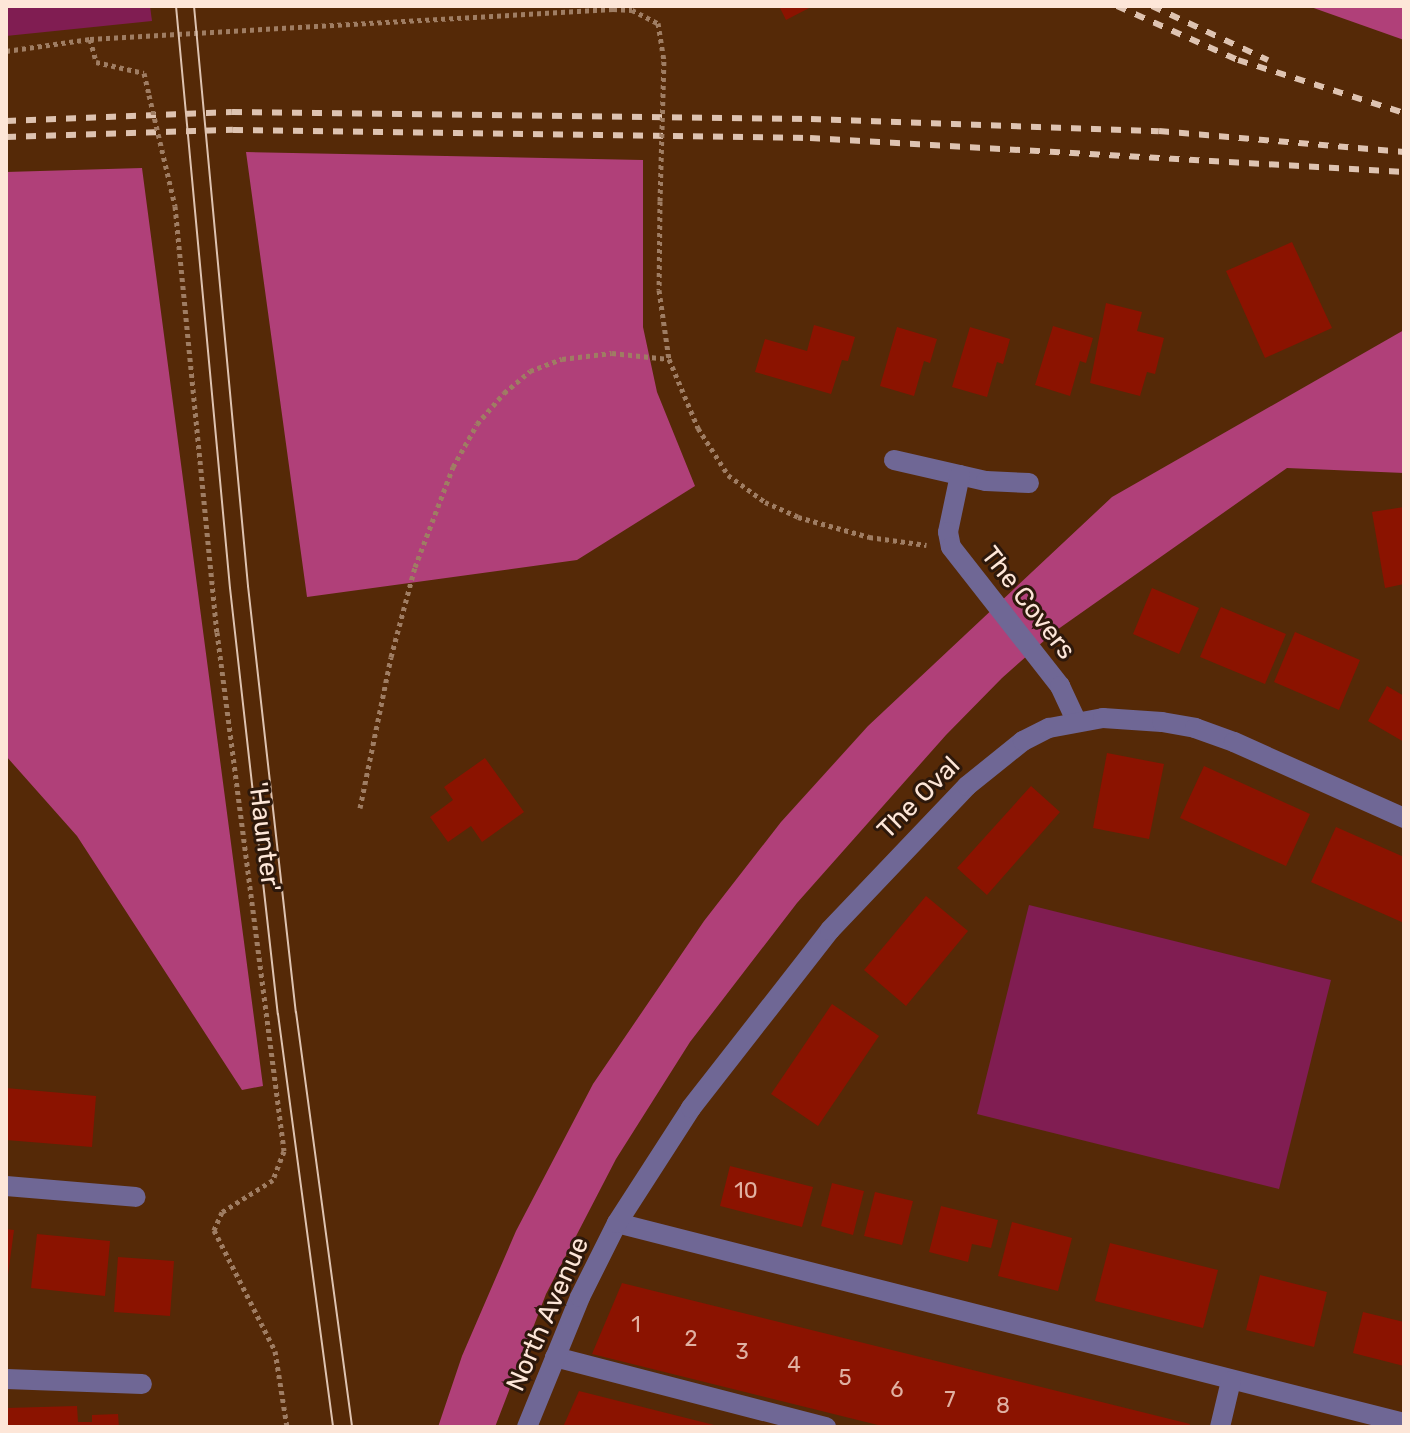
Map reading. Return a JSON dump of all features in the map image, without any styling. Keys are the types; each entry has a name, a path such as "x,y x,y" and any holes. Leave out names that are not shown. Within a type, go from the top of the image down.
{"street":[{"path":"894,460 986,481 1029,483"},
{"path":"951,547 948,532 960,475"},
{"name":"The Covers","path":"951,547 1060,686 1076,720"},
{"name":"The Oval","path":"617,1223 691,1108 757,1019 830,930 914,838 998,759 1049,728 1076,720 1132,719 1195,728 1234,742 1404,818"},
{"path":"6,1186 136,1197"},
{"path":"617,1223 1404,1423"},
{"name":"North Avenue","path":"527,1427 555,1357 617,1223"},
{"path":"555,1357 826,1427"},
{"path":"6,1379 142,1384"},
{"path":"1220,1427 1231,1381"}],"path":[{"name":"The Covers","path":"90,39 262,27 632,10 658,23 664,60 659,290 669,359 698,428 728,475 765,502 826,527 906,544 951,547"},
{"path":"6,51 90,39"},
{"name":"'Haunter'","path":"90,39 96,62 144,73 175,206 217,632 284,1151 273,1180 222,1212 214,1230 275,1351 287,1427"},
{"path":"360,808 391,657 415,567 453,467 477,424 504,393 530,371 562,359 612,353 669,359"}],"shaded area":[{"path":"6,6 150,6 152,21 6,36"},
{"path":"1308,6 1404,6 1404,40"},
{"path":"246,152 643,160 643,327 657,392 695,486 577,560 307,597"},
{"path":"142,168 263,1086 242,1090 77,836 6,756 6,172"},
{"path":"1404,330 1404,473 1287,468 1054,632 1002,678 946,735 797,903 690,1042 616,1159 546,1294 495,1427 438,1427 462,1356 516,1231 593,1084 704,921 781,822 868,726 1112,497"},
{"path":"1029,905 1331,980 1279,1189 977,1114"}],"building":[{"path":"779,6 813,6 786,20"},
{"path":"1292,242 1332,328 1265,358 1226,271"},
{"path":"1106,303 1142,312 1137,331 1164,338 1155,374 1147,372 1140,396 1090,383"},
{"path":"814,325 855,337 848,361 842,360 831,394 755,372 765,339 807,351"},
{"path":"1053,326 1093,338 1086,363 1080,361 1070,396 1035,385"},
{"path":"897,327 937,339 930,363 924,361 914,396 880,386"},
{"path":"970,327 1010,339 1003,364 997,362 987,397 952,387"},
{"path":"1404,507 1404,584 1385,588 1372,512"},
{"path":"1152,588 1199,608 1179,654 1133,634"},
{"path":"1221,607 1286,634 1265,684 1200,657"},
{"path":"1295,632 1360,660 1339,710 1274,682"},
{"path":"1387,686 1404,696 1404,742 1368,721"},
{"path":"1107,753 1164,764 1149,839 1093,828"},
{"path":"485,758 524,812 482,842 471,826 448,842 430,817 453,800 444,787"},
{"path":"1204,766 1310,814 1286,866 1180,818"},
{"path":"1031,786 1060,812 987,895 957,868"},
{"path":"1336,827 1404,857 1404,923 1311,882"},
{"path":"926,896 968,931 906,1006 864,970"},
{"path":"832,1004 879,1036 818,1126 771,1094"},
{"path":"6,1088 96,1096 92,1147 6,1140"},
{"path":"730,1166 813,1187 802,1227 720,1206"},
{"path":"832,1183 864,1191 853,1235 821,1226"},
{"path":"875,1192 913,1201 902,1245 864,1236"},
{"path":"941,1206 998,1220 991,1248 972,1244 968,1262 929,1252"},
{"path":"1012,1222 1072,1238 1058,1291 998,1276"},
{"path":"6,1229 14,1230 8,1275 6,1275"},
{"path":"37,1234 110,1241 105,1296 31,1288"},
{"path":"1110,1243 1218,1270 1203,1328 1095,1301"},
{"path":"118,1257 174,1261 170,1316 114,1312"},
{"path":"1260,1275 1327,1292 1314,1347 1246,1330"},
{"path":"622,1283 1190,1424 1189,1427 886,1427 592,1354"},
{"path":"1363,1312 1404,1322 1404,1366 1353,1353"},
{"path":"579,1391 718,1426 563,1427"},
{"path":"77,1406 78,1422 92,1422 92,1415 118,1414 119,1427 6,1427 6,1408"}],"tram line":[{"path":"176,6 230,588 278,1014 333,1427"},
{"path":"194,6 248,586 296,1012 352,1427"}],"railway":[{"path":"1117,6 1238,60 1404,113"},
{"path":"1152,6 1268,60"},
{"path":"6,121 232,112 811,119 1159,131 1404,152"},
{"path":"6,137 233,130 810,138 1404,172"}]}
